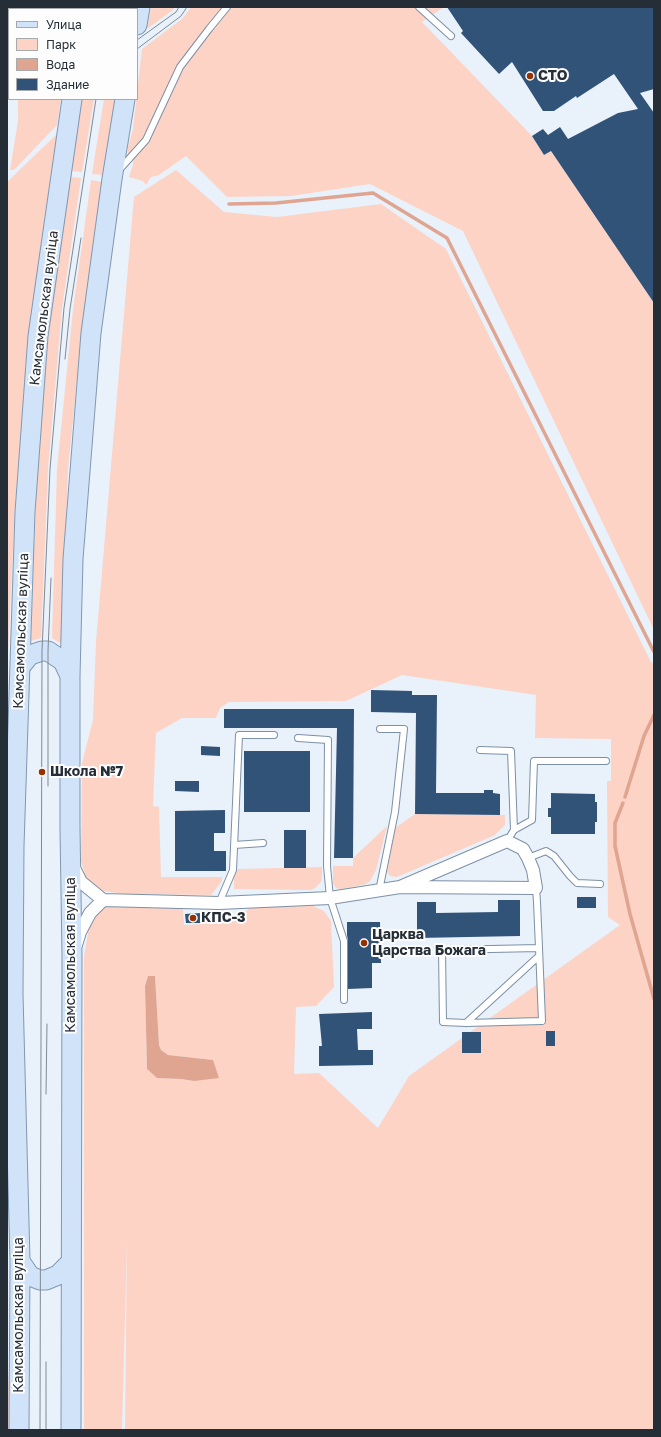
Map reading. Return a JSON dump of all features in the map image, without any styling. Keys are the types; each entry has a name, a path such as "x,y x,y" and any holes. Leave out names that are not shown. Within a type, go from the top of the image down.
{"main road":[{"path":"138,19 140,7"},
{"name":"Камсамольская вуліца","path":"19,1430 20,1261 11,1079 13,994 10,910 14,838 25,512 38,336 72,100"},
{"name":"Камсамольская вуліца","path":"71,1430 72,957 70,676 73,559 90,348 112,179 125,100"},
{"path":"20,667 30,655 42,651 48,651 63,661 70,676"},
{"path":"20,1261 30,1276 40,1280 46,1280 58,1275 71,1262"}],"street":[{"path":"71,861 81,882 103,900 219,903 330,898 400,887 536,888 533,870 523,849 507,841 400,887"},
{"path":"72,957 80,932 90,913 103,900"}],"lane":[{"path":"112,179 146,140 180,67 227,7"},
{"path":"419,7 451,36"},
{"path":"379,890 395,812 404,729 380,729"},
{"path":"219,903 233,870 239,735 274,735"},
{"path":"298,738 328,740 327,866 330,898 344,941 344,1000"},
{"path":"480,750 511,751 514,830"},
{"path":"507,841 514,830 532,820 534,761 606,762"},
{"path":"234,845 263,843"},
{"path":"528,858 546,851 554,856 577,883 600,884"},
{"path":"536,888 539,948 542,1021 466,1023 443,1022 442,950 539,948"},
{"path":"466,1023 539,956"}],"green space":[{"path":"22,7 76,7 76,8"},
{"path":"96,7 129,7 129,8"},
{"path":"151,7 175,7 147,29"},
{"path":"191,7 444,7 422,22 532,136 544,155 551,151 654,303 654,630 463,231 370,184 291,196 227,197 186,156 159,175 151,177 146,185 143,181 129,177 133,165 134,152 128,154 128,147 133,129 136,100 138,100 138,85 142,49 183,18"},
{"path":"18,100 61,100 57,125 14,170 10,170 18,121"},
{"path":"82,100 94,100 82,172 70,171"},
{"path":"104,100 115,100 103,175 92,174"},
{"path":"57,134 27,353 15,506 7,674 7,182"},
{"path":"176,170 224,212 277,217 381,204 446,249 651,662 654,664 654,1430 125,1430 127,1240 122,1430 84,1430 84,957 90,921 102,905 183,909 184,925 203,924 203,919 238,916 252,907 313,906 324,911 331,921 334,987 316,1006 296,1007 294,1074 319,1073 378,1128 409,1076 620,925 608,917 607,781 611,781 611,739 535,738 536,695 402,675 346,701 229,702 220,708 216,718 182,718 156,733 153,806 159,807 161,877 222,877 222,881 211,895 125,894 96,890 86,877 81,861 82,763 93,720 96,642 134,197","holes":["148,976 155,977 159,1045 161,1050 168,1055 213,1060 194,1081 157,1078 147,1069 145,986"]},
{"path":"69,177 81,178 62,308 48,469 41,638 31,641 37,469 51,307"},
{"path":"91,180 102,182 84,310 68,469 65,558 65,646 52,638 57,469 73,310"},
{"path":"415,814 505,815 505,825 495,835 397,877 390,876 387,872 395,828"},
{"path":"387,826 376,870 370,881 366,884 348,888 339,889 335,887 333,883 333,866 353,866 353,858"},
{"path":"322,867 321,882 311,890 234,889 234,874 238,869"},
{"path":"7,1362 8,1367 11,1430 7,1430"}],"water":[{"path":"148,976 155,976 159,1045 161,1050 168,1055 213,1060 219,1078 194,1081 157,1078 147,1069 145,986"}],"building":[{"path":"447,7 654,7 654,89 640,93 654,113 654,303 551,151 544,155 532,136 543,129 548,135 560,127 568,139 618,113 638,109 614,74 577,98 576,96 554,111 543,111 512,62 499,74 461,33 463,31"},
{"path":"371,690 412,691 412,695 437,695 436,793 484,793 484,790 493,790 493,793 500,794 500,815 415,814 416,713 371,712"},
{"path":"224,709 354,709 353,858 334,858 337,728 224,728"},
{"path":"201,746 220,747 220,756 201,755"},
{"path":"244,751 310,751 310,812 244,812"},
{"path":"175,781 199,781 199,792 175,791"},
{"path":"551,793 595,794 595,802 597,802 597,822 595,822 595,834 551,834 551,817 548,817 548,808 551,808"},
{"path":"225,810 225,833 214,833 214,851 226,851 226,871 175,871 175,811"},
{"path":"284,830 306,830 306,868 284,868"},
{"path":"577,897 596,897 596,908 577,908"},
{"path":"498,900 520,900 520,936 417,938 417,902 436,902 436,913 498,912"},
{"name":"КПС-3","path":"201,913 202,923 186,923 185,914"},
{"name":"Царква Царства Божага","path":"347,922 380,922 381,963 372,963 372,988 348,989"},
{"path":"372,1012 372,1029 357,1029 358,1050 373,1050 373,1065 319,1066 319,1046 322,1046 319,1014"},
{"path":"546,1031 555,1031 555,1046 546,1046"},
{"path":"462,1032 481,1032 481,1053 462,1053"}],"waterway":[{"path":"229,204 276,203 373,193 447,238 654,652"},
{"path":"625,797 644,736 654,715"},
{"path":"623,803 615,823 615,846 630,914 654,999"}],"tram line":[{"path":"138,39 176,12 179,7"},
{"path":"138,48 181,16 187,7"},
{"path":"40,1430 42,651 50,469 64,308 96,100"},
{"path":"65,359 70,309 81,238"},
{"path":"48,786 48,651 51,578"},
{"path":"46,1094 47,1024"},
{"path":"46,1362 46,1430"}],"place":[{"name":"СТО","path":"530,76"},
{"name":"Школа №7","path":"42,772"},
{"name":"КПС-3","path":"193,918"},
{"name":"Царква Царства Божага","path":"364,943"}]}
